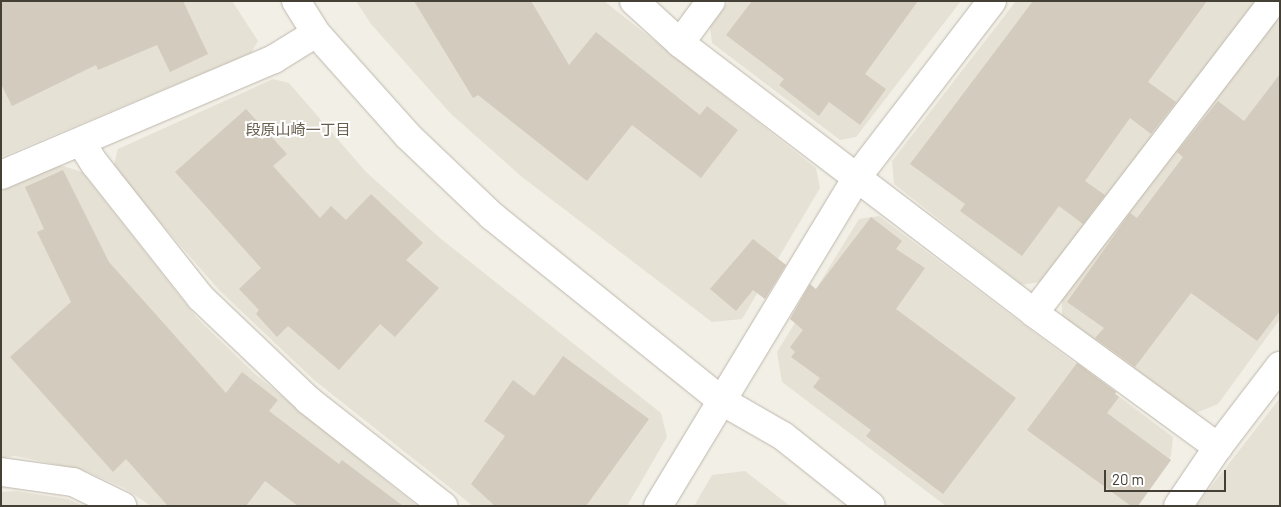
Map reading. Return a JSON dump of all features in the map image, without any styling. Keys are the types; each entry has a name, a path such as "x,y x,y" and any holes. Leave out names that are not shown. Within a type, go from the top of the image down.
{"street":[{"path":"296,1 316,33 408,136 492,216 722,401 783,436 871,506"},
{"path":"634,1 680,43 1034,313 1218,447"},
{"path":"680,43 711,1"},
{"path":"658,506 857,177 992,1"},
{"path":"1034,313 1273,1"},
{"path":"1,175 274,59 316,33"},
{"path":"81,142 95,164 200,298 308,400 443,506"},
{"path":"1178,506 1218,447 1280,366"},
{"path":"1,472 73,482 122,506"}],"shaded area":[{"path":"1,1 232,1 258,41 251,53 1,157"},
{"path":"356,1 604,1 816,168 820,188 742,319 712,322 522,177 451,114 371,24"},
{"path":"729,1 961,1 856,137 840,140 712,43 710,27"},
{"path":"1016,1 1258,1 1044,281 1022,285 894,184 892,161"},
{"path":"1280,15 1280,319 1218,404 1196,413 1062,317 1062,295"},
{"path":"273,79 289,83 366,172 440,238 661,413 667,437 627,506 473,506 314,380 219,290 113,168 118,149"},
{"path":"60,165 82,172 197,318 255,374 417,506 151,506 124,488 83,470 15,456 1,458 1,191"},
{"path":"879,216 1173,437 1171,456 1133,506 946,506 782,382 777,352 859,219"},
{"path":"1280,398 1280,506 1196,506"},
{"path":"745,471 790,506 694,506 712,475"},
{"path":"16,491 68,499 84,506 1,506 1,492"}],"building":[{"path":"1,1 183,1 208,54 170,72 157,45 98,70 96,65 12,106 1,84"},
{"path":"414,1 531,1 569,65 596,32 700,115 707,106 738,130 701,178 632,125 587,181 478,95 473,98"},
{"path":"752,1 918,1 865,74 886,89 860,125 829,102 819,116 779,85 784,79 726,35"},
{"path":"1033,1 1207,1 1148,82 1176,102 1151,134 1130,118 1085,181 1105,195 1083,224 1059,206 1022,256 960,211 965,204 910,164"},
{"path":"1280,74 1280,311 1257,341 1191,293 1135,367 1095,338 1104,328 1067,302 1130,213 1137,218 1183,157 1177,152 1218,101 1244,121"},
{"path":"246,109 287,154 273,166 320,218 331,206 346,220 371,194 423,243 406,260 439,288 395,337 380,324 339,370 288,326 277,337 256,314 259,310 239,289 261,268 175,172"},
{"path":"63,170 109,262 226,393 242,372 278,400 269,411 339,464 342,460 403,506 298,506 265,481 246,506 168,506 126,459 113,472 10,357 71,302 37,232 44,229 25,187"},
{"path":"871,217 902,241 896,249 925,268 896,309 1016,398 943,494 866,436 871,430 813,387 820,378 791,357 795,352 790,347 803,330 790,319 810,284 816,289"},
{"path":"753,239 786,265 765,299 753,290 736,311 710,289"},
{"path":"563,356 649,419 586,506 495,506 471,484 505,436 484,421 513,380 534,396"},
{"path":"1077,363 1116,392 1115,394 1119,397 1107,413 1171,460 1138,506 1131,506 1027,430"}],"district":[{"name":"段原山崎一丁目","path":"298,130"}]}
